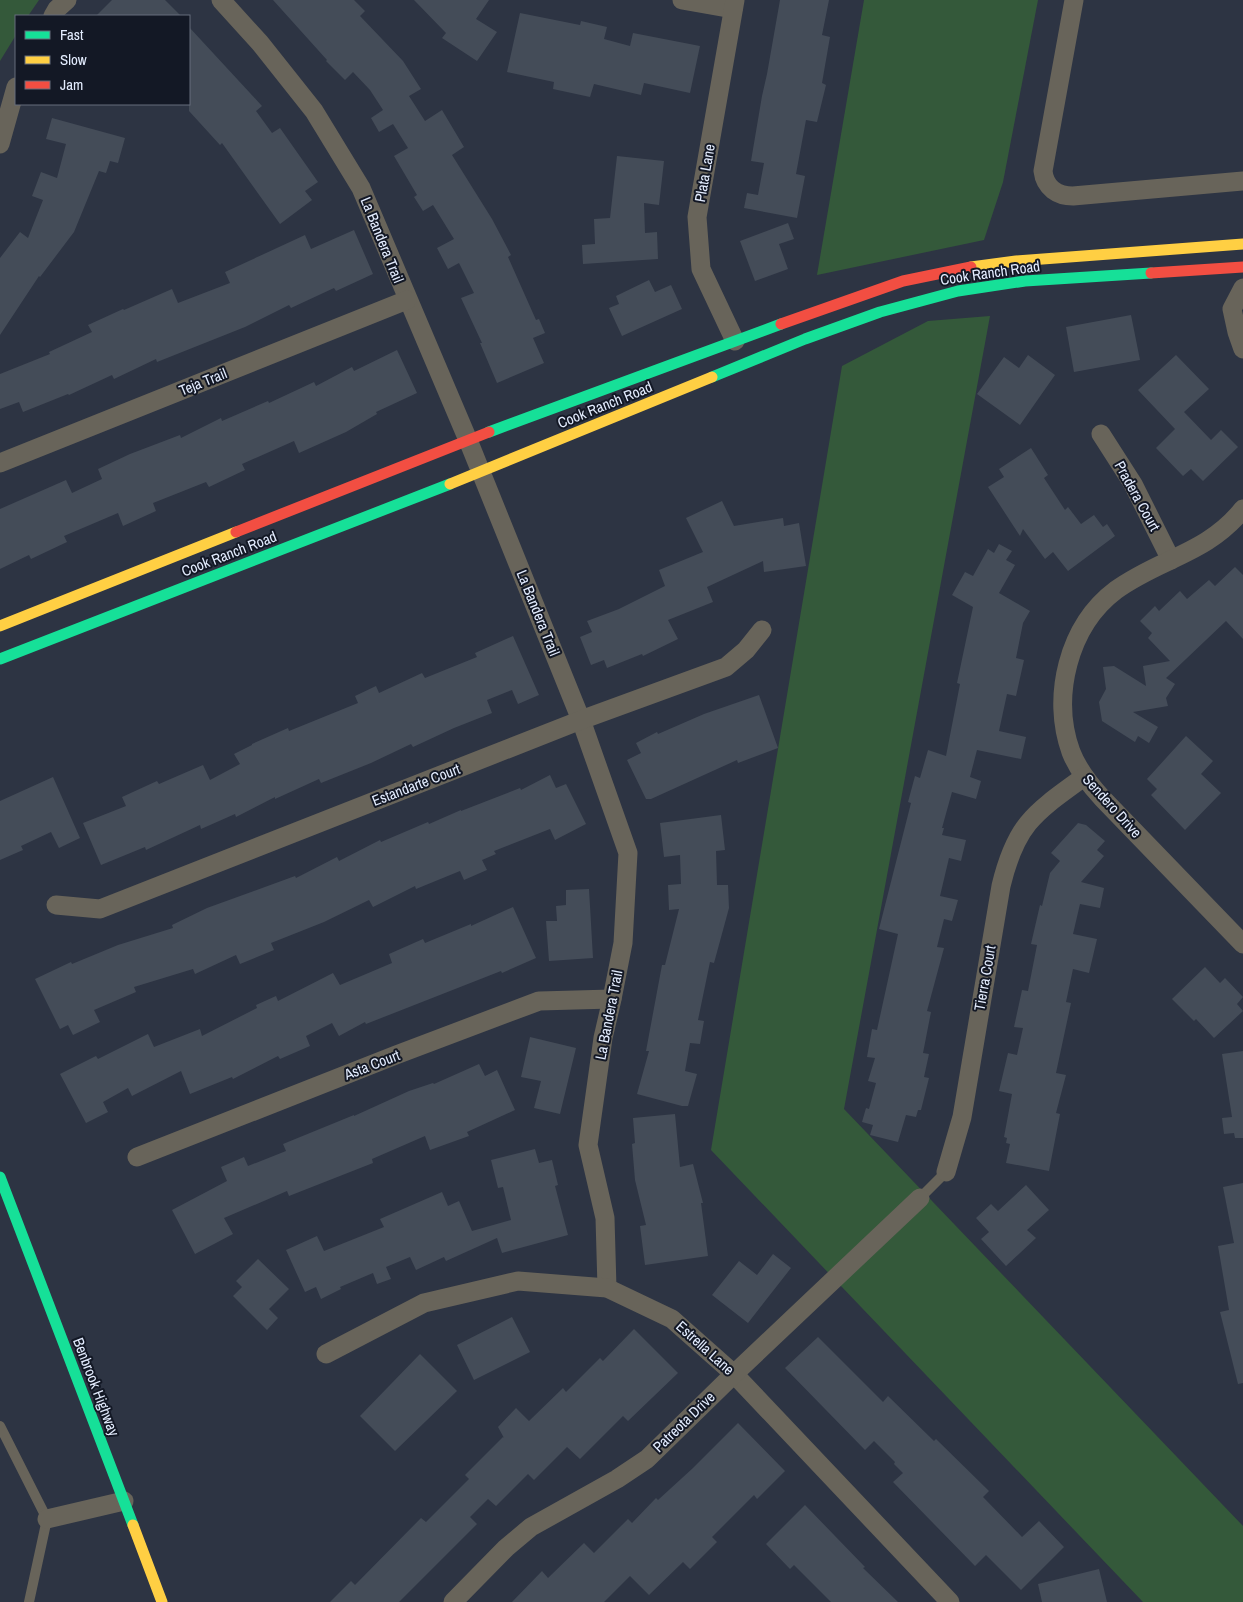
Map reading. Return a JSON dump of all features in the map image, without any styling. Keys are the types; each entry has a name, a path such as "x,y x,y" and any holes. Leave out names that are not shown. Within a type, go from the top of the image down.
{"street":[{"path":"53,15 67,0"},
{"name":"La Bandera Trail","path":"221,0 260,43 314,111 361,188 468,440 580,720 628,854 623,943 603,1038 588,1145 605,1218 607,1288"},
{"path":"682,0 734,5"},
{"path":"1074,0 1043,171 1044,179 1049,185 1056,192 1064,196 1243,185"},
{"name":"Plata Lane","path":"734,5 697,218 701,269 734,341"},
{"path":"0,144 15,91"},
{"name":"Cook Ranch Road","path":"0,626 468,440 865,293 903,281 984,264 1243,244"},
{"name":"Cook Ranch Road","path":"0,659 480,472 805,339 906,304 958,291 1025,281 1243,267"},
{"path":"1243,288 1232,310 1243,349"},
{"name":"Teja Trail","path":"0,463 407,300"},
{"name":"Pradera Court","path":"1100,434 1133,484 1171,560"},
{"name":"Sendero Drive","path":"1243,509 1215,537 1130,581 1115,591 1090,619 1078,636 1071,654 1062,699 1065,727 1071,753 1084,777 1243,944"},
{"name":"Estandarte Court","path":"56,905 100,909 580,720 726,667 746,650 762,630"},
{"name":"Tierra Court","path":"946,1172 962,1117 1001,886 1011,853 1024,826 1034,815 1084,777"},
{"name":"Asta Court","path":"137,1157 539,1001 612,999"},
{"name":"Benbrook Highway","path":"1,1180 162,1602"},
{"name":"Patreota Drive","path":"453,1602 506,1548 531,1527 625,1474 647,1459 920,1198"},
{"name":"Estrella Lane","path":"326,1354 424,1303 518,1281 607,1288 672,1319 734,1374 950,1602"},
{"path":"47,1519 124,1501"}],"lane":[{"name":"Tierra Court","path":"920,1198 946,1172"},
{"path":"0,1426 47,1519 29,1602"}],"green space":[{"path":"0,0 39,0 29,15 15,15 15,37 0,61"},
{"path":"864,0 1038,0 1003,182 984,240 817,275"},
{"path":"990,316 844,1109 1243,1526 1243,1602 1143,1602 711,1150 842,366 928,321"}],"building":[{"path":"112,0 165,0 180,15 97,15"},
{"path":"273,0 354,0 365,11 360,16 403,61 421,89 409,96 425,121 442,110 464,147 452,155 492,219 511,255 508,257 536,320 539,319 545,333 533,338 544,363 497,383 480,343 482,343 461,298 474,293 459,263 448,269 437,248 454,239 433,205 423,211 414,197 417,195 394,156 408,148 393,124 379,132 371,118 383,110 370,90 353,72 345,80"},
{"path":"414,0 489,0 476,19 497,32 477,61 442,38 446,33"},
{"path":"780,0 829,0 822,35 830,37 822,83 826,85 817,122 806,120 796,174 805,176 797,218 744,208 747,193 758,195 764,163 751,161"},
{"path":"520,13 580,25 581,21 607,27 604,39 630,46 633,33 700,46 690,93 644,83 641,95 594,84 590,97 553,89 554,82 507,72"},
{"path":"190,28 262,106 256,111 272,133 280,128 318,182 305,191 312,200 280,224 222,143 220,145 189,111"},
{"path":"52,118 125,138 118,163 110,161 106,173 99,171 74,232 39,276 0,335 0,258 20,232 28,238 43,200 32,196 41,172 57,178 66,144 46,139"},
{"path":"617,156 664,161 659,205 644,203 645,233 657,232 658,259 583,264 582,245 595,244 594,219 610,218"},
{"path":"788,223 794,239 779,244 788,269 755,281 740,241"},
{"path":"354,230 373,274 336,291 334,288 291,308 289,305 245,327 157,362 156,359 114,379 112,375 69,395 23,412 19,402 0,409 0,374 50,354 49,352 92,332 88,325 172,289 178,303 230,283 225,272 305,235 311,249"},
{"path":"649,280 655,292 671,285 682,309 622,336 609,308 619,304 616,296"},
{"path":"1131,315 1140,360 1074,372 1066,327"},
{"path":"397,350 417,393 376,412 377,414 346,432 299,453 294,441 242,464 245,470 209,487 206,482 153,503 156,511 123,526 118,513 64,536 67,542 31,559 29,555 0,569 0,509 66,480 72,493 102,479 98,469 130,454 180,435 181,438 221,418 222,421 268,401 269,403 314,382 316,386 352,367 354,371"},
{"path":"1028,355 1055,375 1020,425 977,394 1004,357 1019,368"},
{"path":"1176,355 1209,389 1184,412 1211,440 1221,430 1238,447 1203,481 1191,469 1183,476 1156,448 1175,429 1138,390"},
{"path":"1031,448 1048,475 1044,478 1065,510 1068,507 1081,524 1094,515 1103,527 1107,524 1115,536 1068,571 1053,552 1045,559 1023,529 1020,536 988,487 1004,477 999,469"},
{"path":"722,501 734,526 783,518 784,526 799,523 806,566 764,572 763,561 707,587 713,602 668,620 678,639 643,656 642,654 607,668 604,660 591,665 580,637 592,632 587,621 619,609 665,586 659,570 703,552 686,518"},
{"path":"999,544 1012,551 1006,560 1015,565 999,593 1030,611 1023,623 1016,658 1024,660 1016,696 1007,694 999,731 1026,737 1021,759 977,750 970,777 981,781 976,799 952,792 942,828 944,828 942,835 966,840 961,861 949,858 940,896 958,900 952,921 944,919 937,947 944,948 927,1011 931,1012 923,1053 929,1054 924,1077 929,1078 921,1110 918,1110 916,1117 906,1115 898,1142 870,1135 873,1125 862,1122 866,1108 869,1109 876,1083 868,1081 875,1058 867,1057 872,1029 877,1030 898,934 879,929 911,803 908,802 915,776 920,778 928,750 946,756 960,684 957,683 973,607 952,595 965,572 973,576 988,549 994,553"},
{"path":"1235,567 1243,575 1243,639 1226,621 1166,678 1175,684 1166,698 1168,706 1133,712 1158,727 1149,743 1138,736 1135,742 1102,721 1099,702 1106,689 1103,667 1114,666 1146,686 1143,666 1170,661 1148,638 1152,633 1140,621 1155,606 1159,611 1180,591 1187,599 1209,580 1215,586"},
{"path":"513,636 539,695 518,704 512,690 487,700 492,713 413,747 411,744 371,763 321,783 319,779 275,799 275,797 236,817 235,814 201,829 200,825 146,850 145,847 101,865 83,823 126,806 122,797 157,781 159,784 203,765 210,780 240,764 234,754 252,744 288,728 289,731 358,703 355,696 376,686 379,693 422,673 425,678 477,657 475,653"},
{"path":"759,695 778,748 738,763 737,760 651,799 646,799 627,760 641,753 636,743 657,732 658,734 704,714"},
{"path":"1186,736 1213,761 1201,774 1221,793 1185,830 1151,795 1157,789 1147,779"},
{"path":"550,775 556,788 566,784 586,824 555,840 550,829 494,851 496,854 482,860 487,870 464,880 460,871 416,889 415,886 373,907 369,900 324,922 271,943 274,950 240,964 236,955 195,974 193,969 134,987 136,992 94,1010 100,1022 73,1035 68,1025 60,1029 35,979 71,962 72,964 118,945 173,928 172,925 207,908 295,876 296,878 337,857 339,861 380,840 381,842 428,822 429,824 520,788 521,790"},
{"path":"53,777 80,838 59,848 51,832 21,846 23,850 0,860 0,801"},
{"path":"721,815 725,850 716,851 717,885 728,885 729,908 714,963 710,962 698,1020 704,1021 700,1044 690,1043 685,1071 697,1074 688,1106 682,1106 637,1094 649,1051 646,1051 662,965 665,965 679,909 669,910 668,885 681,884 680,855 664,857 660,823"},
{"path":"1078,823 1086,825 1105,841 1097,850 1104,856 1081,882 1104,888 1100,908 1080,904 1073,934 1097,939 1089,973 1073,969 1066,1002 1071,1003 1056,1073 1066,1075 1056,1113 1060,1114 1049,1171 1006,1163 1010,1144 1006,1143 1007,1138 1004,1137 1012,1094 999,1091 1008,1053 1017,1055 1023,1028 1014,1027 1022,990 1028,991 1037,945 1031,944 1050,873 1060,861 1051,853"},
{"path":"589,889 593,958 549,961 546,921 557,921 556,906 566,905 566,890"},
{"path":"513,907 536,958 502,973 501,971 366,1024 365,1022 339,1036 332,1023 306,1036 310,1046 280,1059 278,1056 233,1079 232,1077 190,1094 181,1071 132,1096 128,1088 103,1102 108,1112 86,1123 60,1074 96,1056 98,1059 148,1034 154,1047 200,1029 202,1036 257,1008 256,1005 276,996 278,1001 333,973 340,985 392,963 389,954 423,939 425,943 471,924 471,926"},
{"path":"1205,967 1220,983 1225,978 1243,997 1237,1004 1243,1011 1214,1038 1196,1019 1194,1021 1172,999"},
{"path":"530,1037 576,1048 560,1114 534,1108 541,1081 521,1077"},
{"path":"1243,1051 1243,1138 1235,1138 1234,1133 1224,1134 1222,1118 1232,1117 1222,1054"},
{"path":"479,1064 485,1076 497,1070 515,1110 467,1132 469,1136 430,1150 425,1136 372,1159 373,1163 289,1196 287,1191 224,1218 233,1234 195,1254 172,1210 227,1181 221,1167 244,1157 248,1166 286,1151 283,1144 354,1116 409,1091 434,1084"},
{"path":"675,1114 680,1167 693,1164 703,1203 701,1203 708,1256 645,1265 640,1226 646,1225 635,1180 632,1144 635,1143 633,1118"},
{"path":"535,1149 539,1163 552,1160 558,1185 555,1186 568,1235 502,1253 497,1238 446,1261 444,1257 416,1270 410,1257 386,1267 391,1279 377,1284 373,1273 340,1287 341,1289 321,1299 316,1287 305,1292 286,1250 317,1236 324,1251 384,1227 380,1219 442,1192 448,1206 459,1201 472,1231 511,1220 503,1187 498,1188 491,1160"},
{"path":"1243,1183 1243,1383 1238,1384 1220,1312 1229,1310 1218,1246 1234,1243 1223,1187"},
{"path":"1026,1185 1049,1210 1027,1230 1036,1238 1006,1266 981,1239 989,1232 976,1218 991,1204 998,1211"},
{"path":"773,1254 791,1268 748,1323 712,1295 739,1261 757,1275"},
{"path":"258,1259 289,1289 269,1309 278,1318 267,1330 233,1296 242,1287 236,1281"},
{"path":"512,1317 530,1352 474,1380 457,1345"},
{"path":"634,1329 678,1373 628,1421 623,1416 580,1459 567,1447 534,1480 528,1474 496,1506 488,1499 470,1517 477,1524 399,1602 330,1602 351,1581 355,1585 421,1518 426,1522 469,1479 465,1475 504,1438 498,1427 516,1408 529,1421 563,1388 566,1392 600,1358 603,1361"},
{"path":"818,1337 883,1402 888,1396 934,1441 936,1439 989,1491 983,1497 1022,1537 1039,1521 1064,1547 1021,1590 986,1555 975,1566 893,1482 903,1473 894,1464 895,1462 874,1441 865,1450 785,1368"},
{"path":"420,1354 457,1391 395,1451 360,1416"},
{"path":"738,1423 785,1471 757,1499 754,1495 712,1537 717,1542 690,1569 683,1562 649,1595 630,1576 604,1602 512,1602 542,1571 548,1578 584,1543 594,1553 628,1519 632,1523 656,1498 658,1500 693,1468"},
{"path":"805,1505 865,1567 863,1568 898,1602 831,1602 794,1565 790,1569 766,1544"},
{"path":"1099,1569 1107,1602 1042,1602 1038,1584"}],"traffic: fast":[{"path":"712,377 805,339 880,312 958,291 1025,281 1151,273"},
{"path":"489,432 781,324"},
{"path":"0,659 450,484"},
{"path":"0,1177 133,1525"}],"traffic: slow":[{"path":"971,267 1016,261 1243,244"},
{"path":"450,484 712,377"},
{"path":"0,626 236,532"},
{"path":"133,1525 162,1602"}],"traffic: jam":[{"path":"781,324 903,281 971,267"},
{"path":"1151,273 1243,267"},
{"path":"236,532 489,432"}]}
